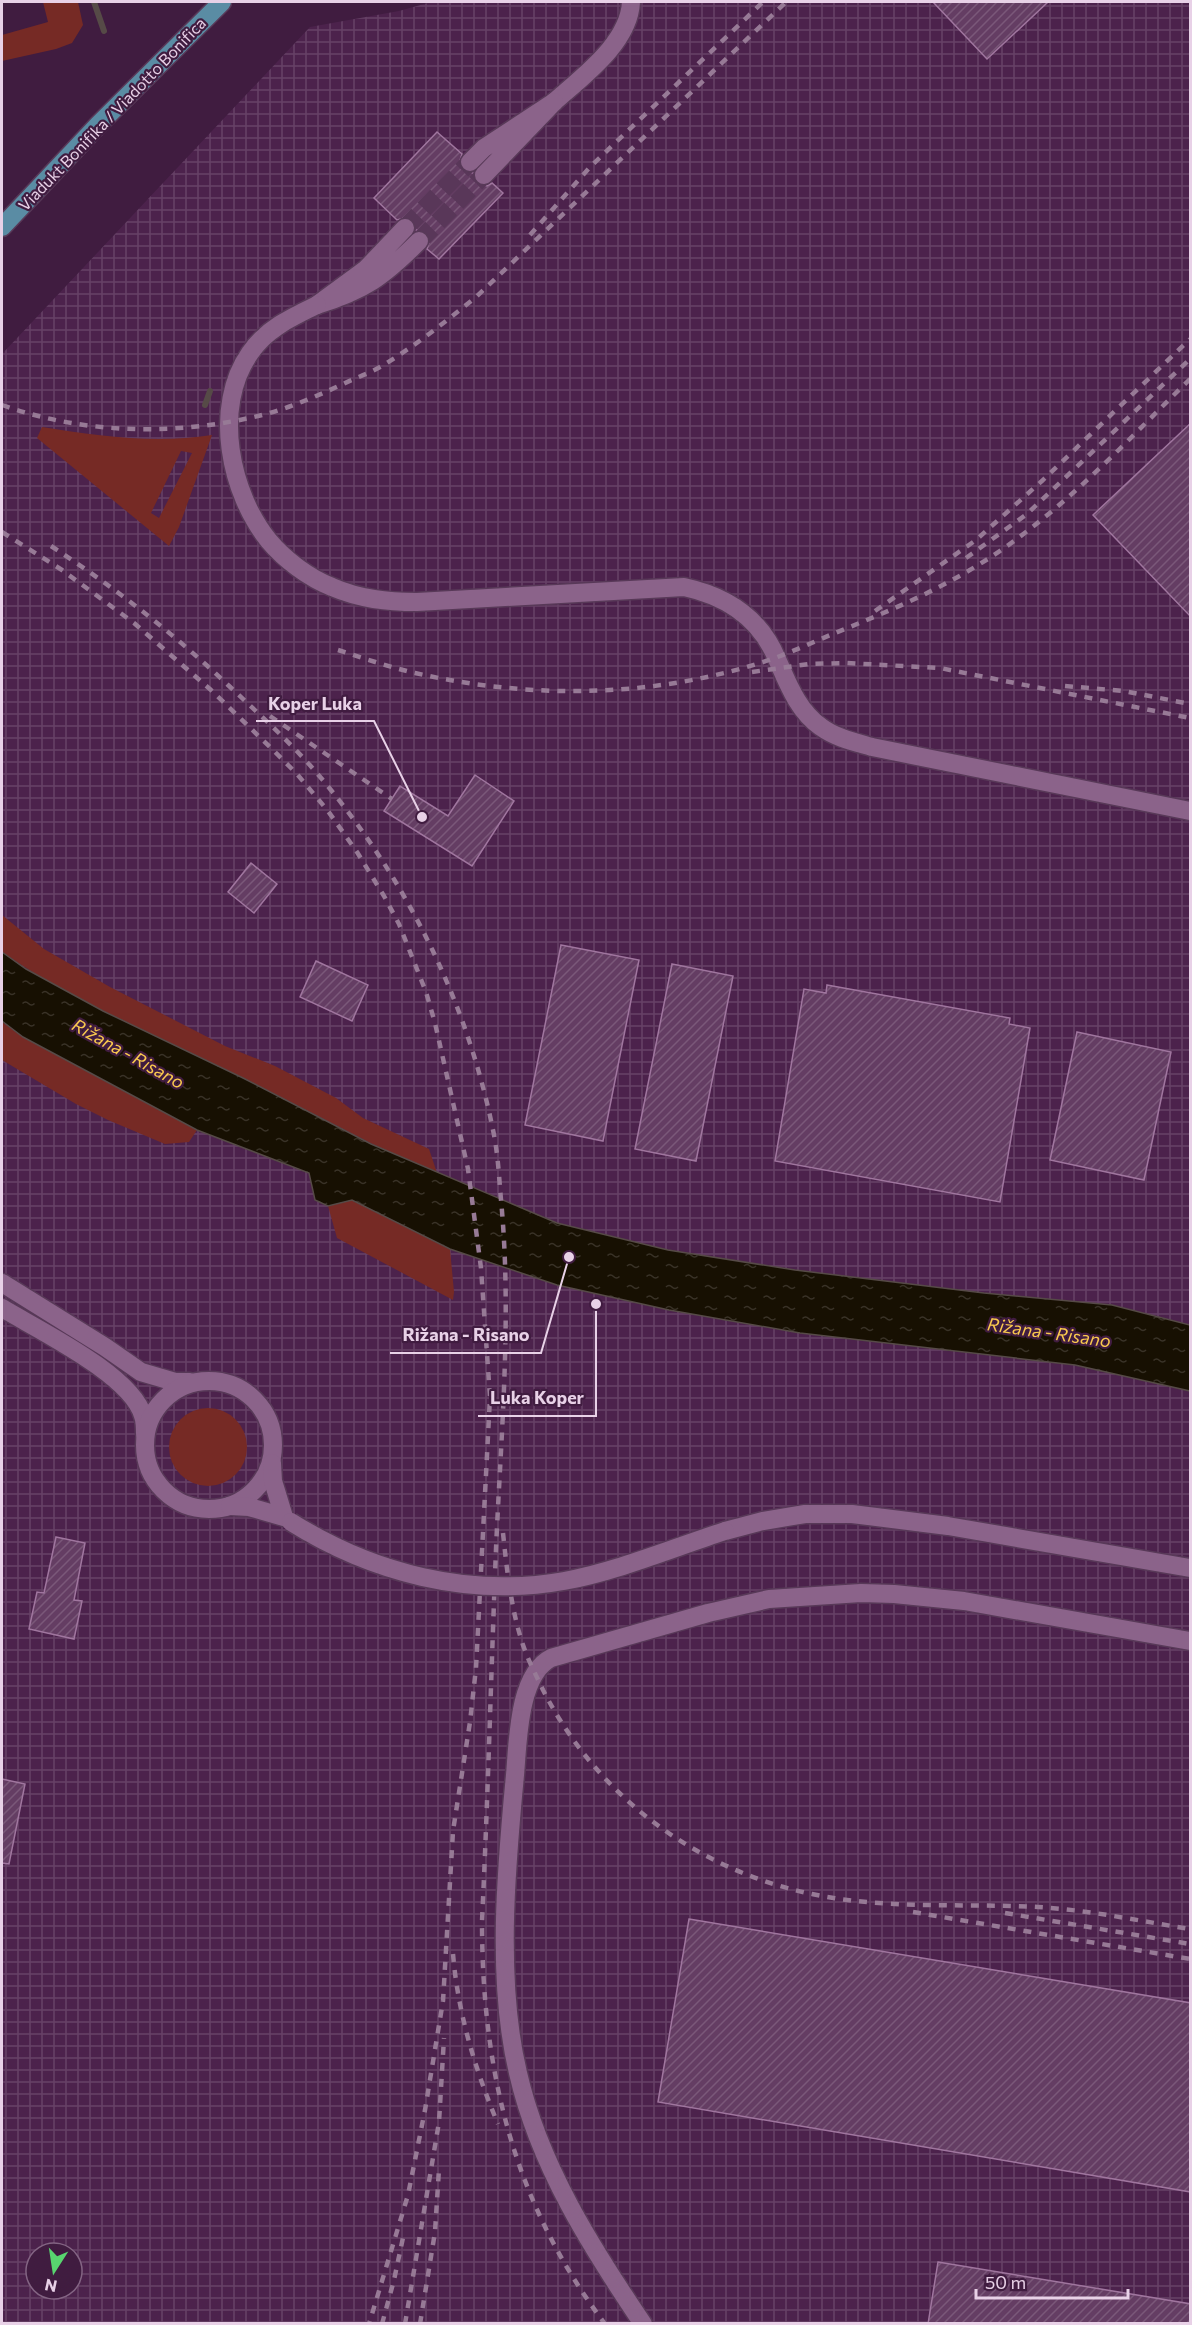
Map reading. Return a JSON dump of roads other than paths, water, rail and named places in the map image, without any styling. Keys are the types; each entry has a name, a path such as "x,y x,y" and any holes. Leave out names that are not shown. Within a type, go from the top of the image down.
{"main road":[{"name":"Viadukt Bonifika / Viadotto Bonifica","path":"2,227 98,125 222,2"}],"street":[{"path":"484,175 554,102 603,56 623,32 631,9 631,2"},
{"path":"470,162 484,148 554,102"},
{"path":"405,228 366,269 316,305 279,324 250,352 243,365 232,399 229,422 235,472 244,499 256,522 270,542 288,560 330,586 359,597 389,602 684,587 705,591 724,599 740,610 766,636 790,690 806,714 820,727 838,737 872,747 1191,811"},
{"path":"316,305 351,294 377,279 393,267 418,241"},
{"path":"2,1283 141,1372 174,1382 216,1381 234,1386 250,1395 262,1408 270,1424 274,1442 273,1481 288,1520"},
{"path":"2,1308 96,1365 122,1385 136,1401 143,1415 145,1449 150,1471 162,1489 173,1499 201,1509 230,1506 255,1491 266,1477 272,1460"},
{"path":"145,1435 150,1419 168,1396 180,1386 198,1382"},
{"path":"230,1506 249,1507 288,1520 336,1548 398,1571 434,1580 502,1587 539,1584 588,1575 725,1531 763,1521 805,1514 852,1514 948,1526 1191,1568"},
{"path":"643,2324 584,2230 552,2170 536,2130 518,2073 510,2022 506,1970 506,1873 519,1731 529,1685 540,1667 551,1658 708,1613 769,1599 849,1593 894,1593 941,1598 1191,1641"}],"water":[{"path":"2,952 26,969 103,1011 243,1078 371,1144 557,1223 668,1250 795,1270 984,1293 1112,1305 1190,1325 1190,1391 1075,1365 800,1333 669,1310 557,1285 450,1249 352,1200 328,1206 315,1200 309,1173 197,1130 23,1037 2,1021"}],"waterway":[{"path":"94,2 104,31"},
{"path":"205,405 210,391"}],"tunnel":[{"path":"405,228 470,162"},
{"path":"419,241 484,175"}],"railway":[{"path":"530,235 591,166 763,2"},
{"path":"2,405 64,422 96,426 129,429 194,427 280,410 375,369 417,343 476,297 786,2"},
{"path":"875,611 976,540 1043,480 1190,339"},
{"path":"966,558 1027,514 1190,359"},
{"path":"338,650 405,671 502,687 545,690 589,691 675,683 718,675 760,663 893,609 983,562 1048,515 1190,379"},
{"path":"2,532 62,570 134,623 211,690 271,748 297,774 328,811 384,896 399,924 426,992 468,1169 481,1268 490,1397 476,1668 453,1831 443,2001 408,2195 369,2324"},
{"path":"51,546 120,594 186,647 273,727 316,772 348,811 404,895 448,985 466,1032 481,1081 496,1147 506,1287 482,1921 488,2030 509,2133 526,2182 547,2231 573,2278 605,2324"},
{"path":"752,672 809,664 846,663 940,668 1190,718"},
{"path":"1065,686 1124,691 1190,704"},
{"path":"270,716 392,799"},
{"path":"503,1533 512,1604 523,1645 543,1690 565,1728 621,1795 654,1823 690,1847 729,1867 769,1883 840,1899 896,1904 1057,1908 1190,1929"},
{"path":"913,1912 1190,1959"},
{"path":"1005,1913 1190,1944"},
{"path":"453,1954 463,2020 482,2083 498,2124"},
{"path":"405,2324 439,2122 444,2038"},
{"path":"420,2324 435,2232 439,2169"},
{"path":"382,2324 404,2233"}],"place":[{"name":"Koper Luka","path":"422,817"},
{"name":"Rižana - Risano","path":"569,1257"},
{"name":"Luka Koper","path":"596,1304"}]}
